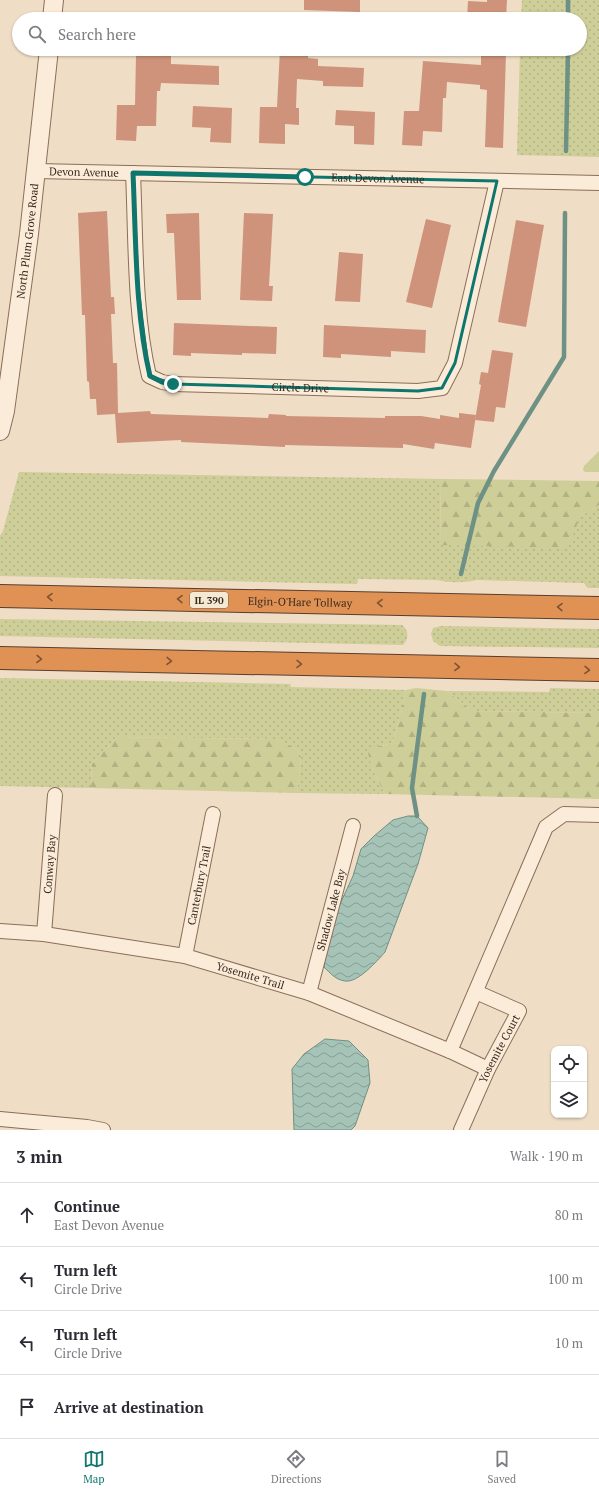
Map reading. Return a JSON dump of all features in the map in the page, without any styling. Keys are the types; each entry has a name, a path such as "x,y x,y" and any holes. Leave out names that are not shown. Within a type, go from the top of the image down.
{"highway":[{"name":"Elgin-O'Hare Tollway","path":"0,596 599,608"},
{"path":"0,658 599,670"}],"street":[{"path":"53,12 54,0"},
{"name":"North Plum Grove Road","path":"0,431 6,411 36,171 48,56"},
{"name":"Devon Avenue","path":"36,171 133,173"},
{"name":"Circle Drive","path":"133,173 138,288 144,353 150,376 162,382 173,384 418,391 442,388 455,363 497,181"},
{"name":"East Devon Avenue","path":"133,173 599,184"},
{"name":"Conway Bay","path":"44,934 55,795"},
{"name":"Canterbury Trail","path":"185,956 213,814"},
{"path":"450,1051 546,828 564,814 599,815"},
{"name":"Shadow Lake Bay","path":"309,993 353,826"},
{"name":"Yosemite Trail","path":"0,931 44,934 185,956 309,993 450,1051 488,1069"},
{"name":"Yosemite Court","path":"461,1130 488,1069 519,1011 476,992"},
{"path":"0,1119 87,1127 103,1130"}],"highlighted area":[{"path":"133,173 497,181 455,363 442,388 418,391 173,384 149,376 138,288"}],"green space":[{"path":"522,0 599,0 599,157 517,155 520,56 587,56 587,12 521,12"},
{"path":"599,451 599,472 585,472 583,470 584,466"},
{"path":"19,472 441,479 440,545 580,517 599,505 599,588 588,588 584,583 477,580 467,582 447,582 437,580 358,579 357,584 0,576 0,536 3,531"},
{"path":"441,479 599,481 599,505 580,517 568,548 440,545"},
{"path":"0,619 402,625 407,632 407,635 403,645 0,636"},
{"path":"441,626 599,629 599,648 440,646 433,641 431,634 433,628"},
{"path":"0,678 290,684 291,687 406,690 393,743 376,747 372,768 385,794 297,793 301,757 297,749 277,739 117,737 92,764 91,788 0,786"},
{"path":"416,688 447,691 472,711 599,713 599,799 385,794 372,768 368,753 376,747 393,743 406,690"},
{"path":"550,688 599,689 599,713 472,711 447,691 549,692"},
{"path":"117,737 277,739 297,749 301,757 297,793 91,788 92,764"}],"water":[{"path":"408,816 417,816 428,828 418,864 385,952 367,971 356,979 345,981 339,979 333,976 324,967 327,932 353,876 361,849 393,820"},
{"path":"325,1039 349,1041 368,1060 370,1083 355,1126 351,1130 294,1130 292,1069 304,1054"}],"building":[{"path":"304,0 360,0 360,12 304,10"},
{"path":"487,0 507,0 506,12 467,12 468,1 487,2"},
{"path":"136,56 171,56 171,64 219,66 219,85 161,83 160,91 157,91 156,126 137,126 136,141 116,140 117,105 135,105"},
{"path":"280,56 308,56 308,58 318,59 318,66 364,68 363,87 323,86 323,81 297,79 296,108 299,108 299,125 285,124 285,144 259,143 260,107 277,107"},
{"path":"481,56 506,56 503,148 485,147 487,90 480,89 480,85 447,82 446,98 443,98 442,132 423,131 422,146 402,145 404,111 419,111 423,61 481,65"},
{"path":"193,106 232,108 231,143 210,142 211,128 192,127"},
{"path":"336,110 375,112 374,145 354,144 354,126 335,125"},
{"path":"107,211 111,297 114,297 115,314 111,314 113,363 117,363 118,413 150,411 151,414 268,418 269,414 286,416 385,418 385,416 421,416 440,419 440,415 459,418 459,413 476,415 471,448 435,443 434,449 403,444 403,448 285,445 285,447 181,442 181,440 117,443 115,414 97,415 96,399 90,399 89,382 87,381 85,315 82,315 78,213"},
{"path":"199,213 201,300 177,300 174,233 167,233 166,214"},
{"path":"244,213 273,214 269,286 273,286 272,301 240,300"},
{"path":"426,219 451,225 432,308 406,302"},
{"path":"516,220 544,225 526,327 498,322"},
{"path":"339,252 363,254 360,302 335,301"},
{"path":"174,323 277,327 276,354 242,353 242,355 191,353 191,356 173,355"},
{"path":"324,325 426,330 425,353 391,351 391,357 341,354 341,358 323,357"},
{"path":"492,350 513,353 505,408 496,407 494,422 475,420 481,385 479,384 481,372 488,373"}],"waterway":[{"path":"568,0 568,12"},
{"path":"566,151 568,56"},
{"path":"461,574 478,503 494,471 564,357 565,213"},
{"path":"417,816 412,788 424,694"}],"route":[{"path":"173,384 162,382 150,376 144,353 138,288 133,173 305,177"}]}
